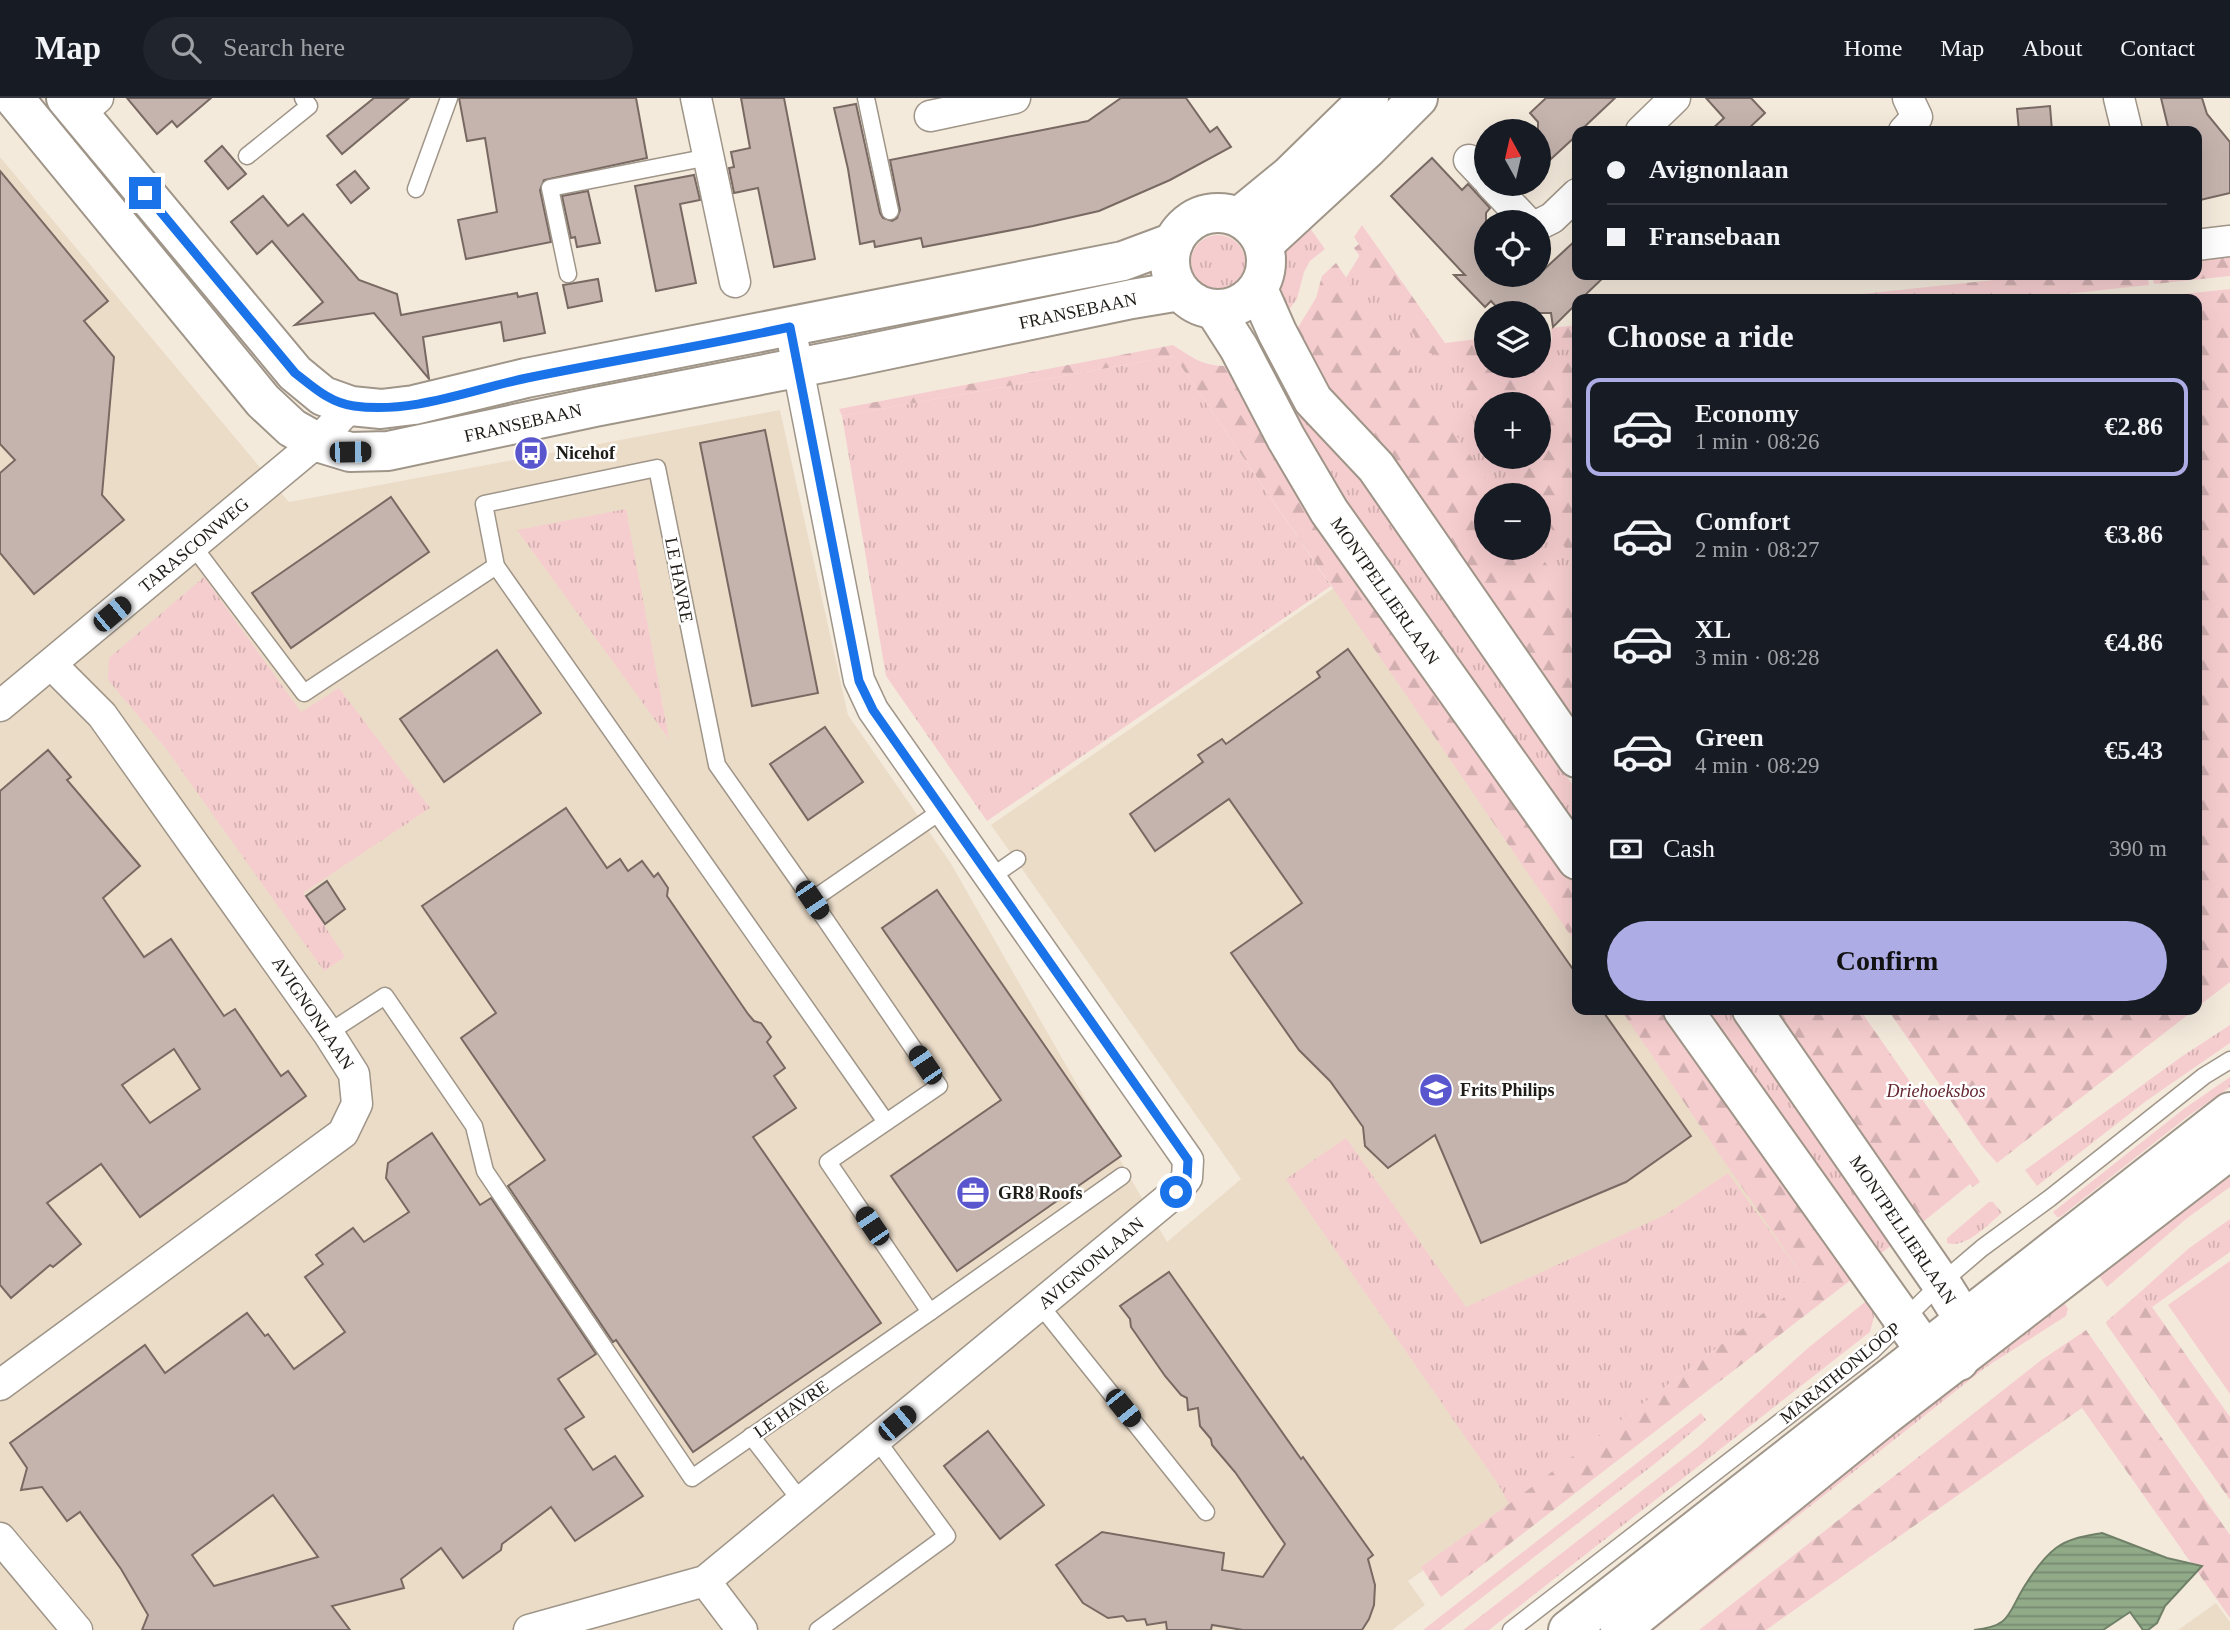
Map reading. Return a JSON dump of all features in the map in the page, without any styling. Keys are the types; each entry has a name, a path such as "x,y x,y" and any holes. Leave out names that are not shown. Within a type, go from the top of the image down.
{"street":[{"name":"FRANSEBAAN","path":"14,98 263,401 292,428 317,442 350,452 388,451 1180,291"},
{"path":"696,98 735,282"},
{"path":"930,116 1015,98"},
{"path":"1239,217 1289,176 1369,98"},
{"path":"1264,244 1418,98"},
{"path":"1646,126 1675,98"},
{"path":"1908,98 1917,117 1909,126"},
{"path":"2119,98 2126,126"},
{"path":"81,103 295,373 323,396 351,406 381,409 414,405 526,378 1123,261 1174,242"},
{"path":"1502,196 1516,210"},
{"path":"1551,218 1572,199"},
{"path":"1224,213 1239,217 1250,224 1264,244 1266,267 1258,289 1246,301 1231,308 1214,309 1190,300 1180,291 1170,268 1170,254 1174,242 1182,229 1194,219 1208,214 1224,213"},
{"path":"2202,244 2230,241"},
{"path":"1258,289 1313,400 1376,467 1572,751"},
{"name":"MONTPELLIERLAAN","path":"1214,309 1239,348 1286,438 1329,511 1572,853"},
{"name":"AVIGNONLAAN","path":"529,1630 705,1581 1176,1192 1187,1178 1188,1160 873,710 859,681 790,327"},
{"name":"TARASCONWEG","path":"0,706 317,442 351,406"},
{"name":"AVIGNONLAAN","path":"0,1385 344,1133 357,1104 354,1074 328,1033 102,715 51,664"},
{"path":"1687,1015 1929,1344"},
{"name":"MONTPELLIERLAAN","path":"1755,1015 1964,1320 1929,1344"},
{"path":"1964,1320 2230,1112"},
{"name":"MARATHONLOOP","path":"1568,1630 1929,1344 2230,1150"},
{"name":"MARATHONLOOP","path":"1620,1630 1886,1415 1929,1344"},
{"path":"0,1538 77,1630"},
{"path":"705,1581 742,1630"}],"lane":[{"path":"247,156 309,106 303,98"},
{"path":"416,189 449,98"},
{"path":"866,98 890,211"},
{"path":"568,274 550,188 709,157"},
{"name":"LE HAVRE","path":"328,1033 384,996 474,1126 485,1171 692,1478 930,1312 828,1162 939,1086 717,765 657,467 484,504 496,566 886,1122"},
{"path":"193,546 304,693 496,566"},
{"path":"812,900 944,809"},
{"path":"991,877 1017,859"},
{"name":"MARATHONLOOP","path":"1511,1630 1872,1351 1929,1344 1941,1283 1982,1248 2050,1198 2204,1076 2230,1060"},
{"path":"930,1312 1122,1176"},
{"path":"1040,1305 1206,1512"},
{"path":"751,1436 801,1501"},
{"path":"818,1630 947,1535 876,1439"}],"shaded area":[{"path":"0,157 289,502 780,410 848,715 950,862 1167,1242 1241,1179 991,825 1337,586 1572,919 1572,1015 1640,1015 1830,1284 1408,1581 1425,1605 1392,1630 0,1630"},
{"path":"2102,1533 2167,1558 2202,1566 2165,1606 2157,1623 2148,1630 2143,1630 2130,1612 2103,1630 1974,1630 1995,1626 2007,1618 2034,1572 2056,1548 2084,1536"},
{"path":"2216,1603 2230,1622 2230,1630 2178,1630"}],"green space":[{"path":"1304,220 1325,249 1310,261 1304,272 1297,299 1282,319 1278,297 1285,255"},
{"path":"1362,225 1445,343 1474,339 1474,358 1455,360 1426,352 1354,248 1359,244 1354,237"},
{"path":"1218,235 1237,243 1245,262 1237,281 1218,289 1199,281 1191,262 1199,243"},
{"path":"1366,245 1441,350 1474,349 1474,378 1551,378 1551,341 1572,339 1572,715 1305,345"},
{"path":"2230,254 2230,276 2202,279 2202,257"},
{"path":"1336,263 1474,461 1474,469 1480,469 1490,483 1474,483 1474,560 1544,560 1572,600 1572,733 1329,405 1297,329 1316,298 1322,276"},
{"path":"1993,280 2148,280 2149,285 2065,294 1861,294"},
{"path":"2153,280 2192,280 2154,284"},
{"path":"2230,289 2230,982 2202,1003 2202,294 2183,294"},
{"path":"1572,326 1572,349 1553,351 1551,328"},
{"path":"1173,345 1205,363 1227,366 1319,513 1572,874 1572,938 1174,356 842,416 839,409"},
{"path":"1278,354 1361,465 1457,621 1572,784 1572,822 1353,526 1259,364"},
{"path":"1174,356 1331,586 987,821 886,676 842,416"},
{"path":"1572,360 1572,557 1551,528 1551,483 1519,483 1509,469 1551,469 1551,392 1474,392 1474,420 1454,392 1460,382 1474,373 1474,378 1551,378 1551,362"},
{"path":"626,509 669,739 517,530"},
{"path":"204,577 301,712 339,688 430,808 303,893 345,957 324,971 167,750 108,680 109,658"},
{"path":"1624,1015 1671,1015 1856,1276 1441,1597 1421,1567 1806,1281"},
{"path":"1708,1015 1734,1015 1895,1243 1877,1256"},
{"path":"1770,1015 1863,1015 1980,1182 1973,1187 1970,1184 1918,1226"},
{"path":"1891,1015 2188,1015 1997,1163 1982,1146"},
{"path":"2230,1025 2230,1043 2146,1101 2037,1186 2025,1170 2181,1057"},
{"path":"2230,1077 2230,1087 2187,1117 2060,1217 2053,1212 2185,1108"},
{"path":"1346,1138 1466,1307 1665,1215 1728,1173 1806,1281 1509,1504 1498,1484 1286,1179"},
{"path":"2230,1163 2230,1187 2186,1219 2107,1287 2094,1269"},
{"path":"1989,1202 1993,1202 2002,1213 1969,1239 1961,1243 1947,1243 1947,1238"},
{"path":"2230,1219 2230,1252 2152,1307 2137,1295 2188,1249"},
{"path":"2230,1261 2230,1394 2168,1305"},
{"path":"2137,1295 2152,1307 2230,1417 2230,1500 2107,1325 2106,1322"},
{"path":"2060,1296 2068,1309 2066,1316 1986,1367 1654,1630 1636,1630"},
{"path":"1865,1302 1871,1302 1874,1317 1870,1332 1489,1630 1463,1630 1698,1447 1808,1348"},
{"path":"2086,1330 2230,1535 2230,1618 2082,1408 1766,1630 1699,1630 2040,1361"},
{"path":"1701,1413 1706,1420 1657,1462 1440,1630 1423,1630"}],"building":[{"path":"127,98 211,98 177,127 172,121 157,134"},
{"path":"374,98 409,98 342,154 327,136"},
{"path":"459,98 636,98 647,158 544,180 540,190 551,242 466,259 458,220 497,212 485,138 467,141"},
{"path":"741,98 784,98 815,259 774,267 758,188 734,193 729,168 734,167 731,152 750,148"},
{"path":"1121,98 1186,98 1210,132 1217,127 1231,147 1170,180 1099,211 923,247 921,238 875,247 874,241 860,244 848,169 834,108 856,104 880,213 883,218 892,221 897,218 900,210 890,160 1088,121"},
{"path":"1546,98 1615,98 1585,126 1572,126 1572,140 1551,159 1551,119 1535,119 1530,113"},
{"path":"1706,98 1751,98 1765,113 1751,126 1715,126 1724,118"},
{"path":"2161,98 2202,98 2207,114 2230,142 2230,193 2202,200 2202,126 2168,126"},
{"path":"2050,106 2052,126 2019,126 2017,109"},
{"path":"222,146 246,174 228,189 205,161"},
{"path":"1432,158 1462,190 1468,184 1474,191 1474,196 1479,196 1490,208 1474,210 1474,287 1551,287 1551,263 1572,244 1572,280 1601,280 1586,294 1572,294 1572,308 1553,327 1551,301 1479,301 1454,275 1465,275 1391,196"},
{"path":"0,171 108,301 84,321 114,357 102,495 124,520 34,594 0,553 0,473 15,460 0,444"},
{"path":"355,171 369,188 351,203 337,185"},
{"path":"694,175 700,200 680,204 696,283 656,291 635,186"},
{"path":"588,191 600,243 577,247 575,237 571,238 562,196"},
{"path":"263,196 288,226 303,214 359,280 397,294 401,315 517,293 518,297 537,293 545,333 504,341 501,322 423,337 429,379 374,313 295,325 323,302 272,241 257,254 231,222"},
{"path":"598,279 602,301 568,308 563,285"},
{"path":"765,430 818,693 752,706 700,443"},
{"path":"391,497 429,552 291,648 252,593"},
{"path":"1348,649 1572,968 1572,1015 1606,1015 1691,1136 1626,1182 1481,1243 1435,1135 1388,1168 1365,1146 1363,1127 1330,1081 1299,1050 1231,953 1302,903 1229,799 1155,851 1130,814 1203,762 1198,755 1222,739 1226,744 1320,677 1317,672"},
{"path":"497,650 541,713 444,782 400,719"},
{"path":"825,727 863,782 808,820 770,764"},
{"path":"48,750 71,777 67,780 140,866 103,898 144,957 171,939 224,1016 235,1009 281,1076 288,1071 306,1096 140,1217 101,1164 47,1203 81,1244 53,1267 50,1265 11,1298 0,1285 0,791","holes":["174,1049 200,1089 150,1123 122,1085"]},
{"path":"566,808 607,868 620,859 628,871 642,861 654,877 658,873 668,888 667,896 748,1014 754,1021 761,1023 771,1037 767,1042 785,1068 774,1076 796,1108 753,1137 881,1323 693,1452 616,1340 613,1342 508,1186 545,1160 461,1038 496,1013 422,906"},
{"path":"327,881 345,909 325,924 306,896"},
{"path":"937,890 1121,1156 957,1271 891,1176 1001,1100 882,928"},
{"path":"432,1133 480,1205 491,1198 596,1354 558,1379 584,1417 565,1429 593,1470 615,1456 643,1496 575,1541 551,1507 463,1578 441,1548 401,1579 404,1588 332,1606 350,1630 142,1630 148,1615 121,1569 80,1512 67,1521 42,1487 21,1490 27,1468 10,1443 145,1345 165,1373 247,1313 265,1336 268,1334 294,1369 345,1332 305,1277 323,1264 316,1255 353,1228 364,1242 409,1212 386,1178 388,1163","holes":["273,1495 318,1557 214,1586 192,1555"]},
{"path":"1169,1272 1301,1459 1303,1457 1373,1555 1368,1559 1375,1585 1374,1605 1362,1630 1243,1630 1212,1625 1211,1630 1167,1630 1166,1622 1147,1625 1145,1619 1127,1621 1123,1616 1108,1618 1083,1603 1056,1565 1102,1532 1224,1553 1222,1570 1263,1577 1285,1544 1235,1472 1212,1445 1211,1439 1200,1426 1198,1408 1188,1410 1187,1398 1181,1395 1165,1376 1131,1327 1130,1319 1120,1306"},
{"path":"988,1431 1044,1505 1000,1539 944,1466"}],"place":[{"name":"Nicehof","path":"531,453"},
{"name":"Frits Philips","path":"1436,1090"},
{"name":"GR8 Roofs","path":"973,1193"}],"route":[{"path":"145,193 295,373 323,396 351,406 381,409 414,405 526,378 790,327 859,681 873,710 1188,1160 1187,1178 1176,1192"}],"park label":[{"name":"Driehoeksbos","path":"1936,1091"}]}
